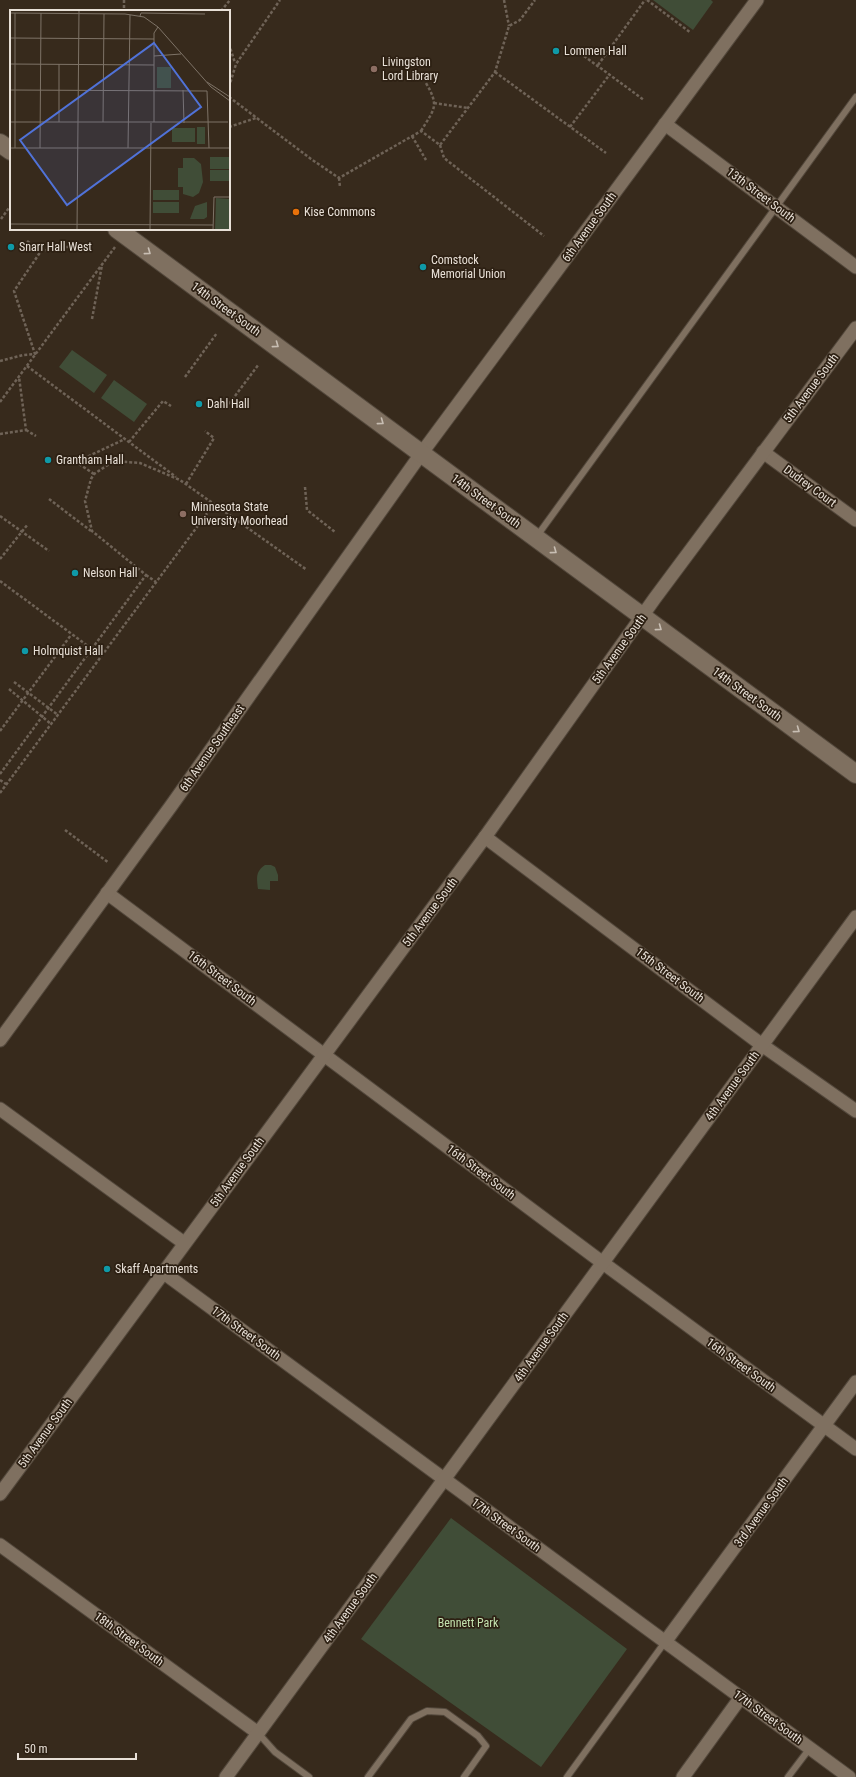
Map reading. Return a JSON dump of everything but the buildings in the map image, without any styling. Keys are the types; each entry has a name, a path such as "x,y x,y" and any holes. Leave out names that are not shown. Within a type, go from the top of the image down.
{"street":[{"name":"6th Avenue South","path":"421,454 757,0"},
{"name":"13th Street South","path":"665,124 856,267"},
{"path":"0,143 10,150"},
{"name":"14th Street South","path":"121,232 856,774"},
{"name":"5th Avenue South","path":"0,1494 485,837 642,616 856,328"},
{"name":"Dudrey Court","path":"763,452 856,520"},
{"name":"6th Avenue Southeast","path":"0,1040 171,806 421,454"},
{"name":"15th Street South","path":"485,837 762,1045 856,1111"},
{"name":"16th Street South","path":"107,893 603,1263 856,1449"},
{"name":"4th Avenue South","path":"226,1777 856,917"},
{"path":"0,1109 184,1243"},
{"name":"17th Street South","path":"164,1273 850,1777"},
{"name":"3rd Avenue South","path":"665,1642 856,1382"},
{"name":"18th Street South","path":"0,1546 258,1733"},
{"path":"683,1777 741,1697"}],"lane":[{"path":"536,537 856,97"},
{"path":"567,1777 665,1642"},
{"path":"368,1777 411,1719 427,1711 445,1712 478,1736 486,1746 464,1777"},
{"path":"258,1733 275,1752 309,1777"},
{"path":"788,1777 810,1748"}],"path":[{"path":"222,10 230,0"},
{"path":"230,83 236,64 280,0"},
{"path":"440,144 495,72 509,26 504,0"},
{"path":"509,26 520,20 535,0"},
{"path":"598,65 646,0 692,33"},
{"path":"230,47 236,64"},
{"path":"584,56 644,100"},
{"path":"495,72 606,153"},
{"path":"570,127 610,74"},
{"path":"339,178 420,131 435,108 434,97 426,84"},
{"path":"230,98 339,178 340,187"},
{"path":"434,103 468,108"},
{"path":"230,127 256,118"},
{"path":"420,131 440,144 444,158 544,236"},
{"path":"412,136 426,160"},
{"path":"1,219 10,206"},
{"path":"0,402 102,265 121,232"},
{"path":"27,241 41,251 86,244"},
{"path":"35,354 14,291 41,251"},
{"path":"92,319 102,265"},
{"path":"185,377 217,333"},
{"path":"0,361 23,355 35,354"},
{"path":"226,408 259,364"},
{"path":"27,366 180,480 307,570"},
{"path":"19,377 26,430"},
{"path":"129,442 163,402 170,406"},
{"path":"0,434 26,430 36,436"},
{"path":"186,484 214,438 205,432"},
{"path":"94,474 76,462 125,439"},
{"path":"92,531 85,501 91,479 94,474 114,461 140,463 180,480"},
{"path":"305,487 307,510 335,532"},
{"path":"49,499 156,582"},
{"path":"0,793 214,504"},
{"path":"0,516 49,551"},
{"path":"0,558 28,524"},
{"path":"0,774 146,575"},
{"path":"0,581 71,635 92,649"},
{"path":"0,731 71,635"},
{"path":"14,682 58,715"},
{"path":"9,689 51,724"},
{"path":"0,780 6,784"},
{"path":"65,830 109,862"}],"green space":[{"path":"653,0 711,0 713,2 693,30"},
{"path":"72,350 107,375 94,393 59,367"},
{"path":"114,380 147,404 134,422 101,398"},
{"path":"265,865 275,867 278,875 278,881 270,881 270,890 258,889 258,873"},
{"name":"Bennett Park","path":"451,1518 627,1649 541,1767 361,1639"}],"place":[{"name":"Lommen Hall","path":"556,51"},
{"name":"Livingston Lord Library","path":"374,69"},
{"name":"Kise Commons","path":"296,212"},
{"name":"Snarr Hall West","path":"11,247"},
{"name":"Comstock Memorial Union","path":"423,267"},
{"name":"Dahl Hall","path":"199,404"},
{"name":"Grantham Hall","path":"48,460"},
{"name":"Minnesota State University Moorhead","path":"183,514"},
{"name":"Nelson Hall","path":"75,573"},
{"name":"Holmquist Hall","path":"25,651"},
{"name":"Skaff Apartments","path":"107,1269"}]}
